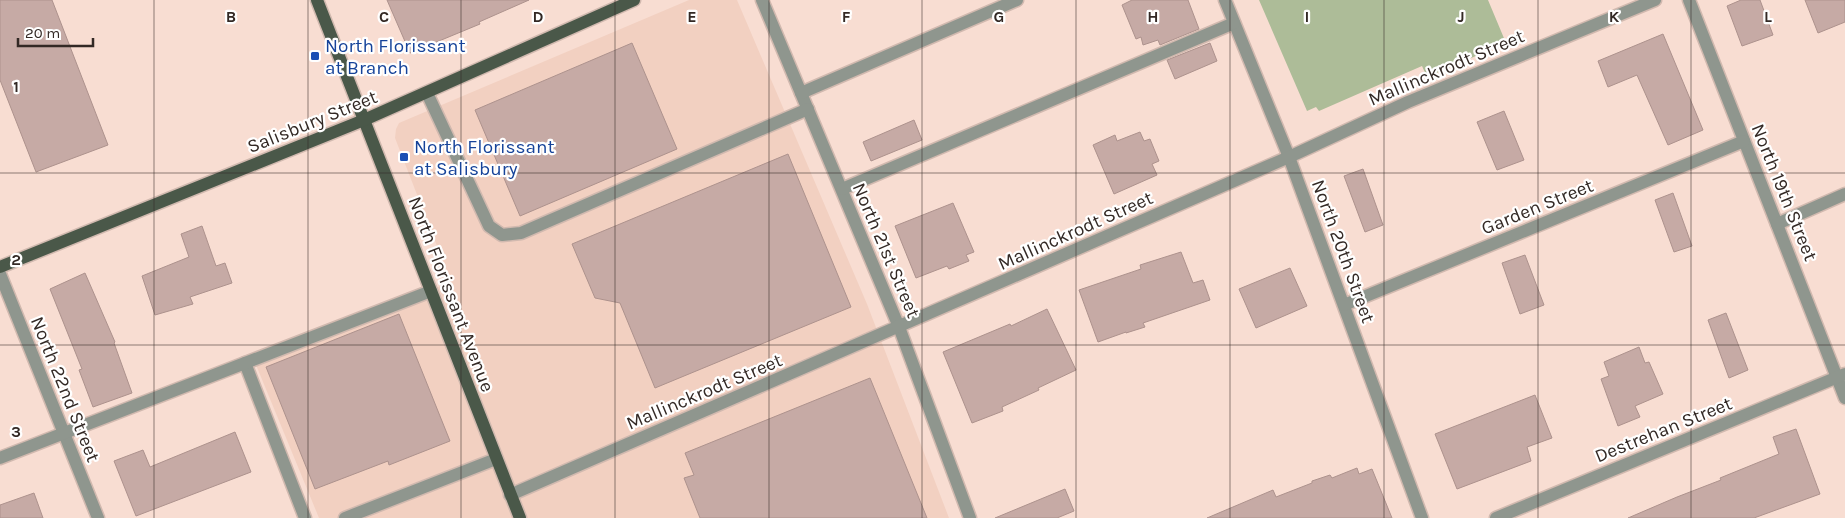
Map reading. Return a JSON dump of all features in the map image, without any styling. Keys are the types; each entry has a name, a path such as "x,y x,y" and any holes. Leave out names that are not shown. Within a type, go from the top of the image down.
{"main road":[{"name":"North Florissant Avenue","path":"317,0 520,518"},
{"name":"Salisbury Street","path":"0,267 364,120 634,0"}],"street":[{"name":"North 21st Street","path":"762,0 899,327 970,518"},
{"path":"801,92 1017,0"},
{"name":"North 20th Street","path":"1225,0 1288,157 1422,518"},
{"name":"Mallinckrodt Street","path":"510,495 1288,157 1408,102 1655,0"},
{"name":"North 19th Street","path":"1688,0 1777,224 1841,376 1845,398"},
{"path":"842,190 1234,23"},
{"path":"427,93 489,226 502,235 521,233 808,109"},
{"name":"Garden Street","path":"1344,306 1744,141"},
{"path":"1777,224 1845,194"},
{"name":"North 22nd Street","path":"0,274 98,518"},
{"path":"0,458 431,291"},
{"path":"245,363 305,518"},
{"name":"Destrehan Street","path":"1496,518 1841,376"},
{"path":"345,518 496,459"}],"shaded area":[{"path":"689,0 737,0 867,304 949,518 319,518 254,360 451,282 395,138 399,123"}],"green space":[{"path":"1259,0 1488,0 1506,43 1427,77 1422,66 1319,111 1316,107 1307,111"}],"building":[{"path":"0,0 52,0 108,145 36,172 0,80"},
{"path":"387,0 529,0 479,22 480,24 410,53"},
{"path":"1132,0 1188,0 1199,29 1160,45 1158,40 1143,45 1141,37 1136,39 1122,5"},
{"path":"1741,0 1760,0 1773,35 1742,46 1727,6"},
{"path":"1805,0 1845,0 1845,22 1818,33"},
{"path":"1663,34 1703,130 1668,145 1637,75 1608,87 1598,61"},
{"path":"632,43 677,149 520,216 475,110"},
{"path":"1210,43 1217,61 1175,79 1167,60"},
{"path":"1504,111 1524,160 1497,170 1477,122"},
{"path":"914,120 922,140 871,161 863,142"},
{"path":"1140,132 1144,141 1150,139 1159,161 1152,164 1157,175 1114,194 1093,145 1115,135 1117,141"},
{"path":"788,154 851,307 655,388 620,303 595,298 572,244"},
{"path":"1363,169 1383,225 1365,232 1344,176"},
{"path":"1673,193 1692,246 1674,252 1655,200"},
{"path":"953,203 974,252 966,255 969,261 949,269 947,266 916,278 895,226"},
{"path":"202,226 216,266 225,263 232,283 190,297 193,304 155,315 142,276 189,257 181,234"},
{"path":"1181,252 1193,283 1203,280 1210,300 1143,323 1145,327 1098,342 1079,290 1141,269 1140,265"},
{"path":"1525,255 1544,305 1520,314 1502,263"},
{"path":"1290,268 1307,306 1256,328 1239,289"},
{"path":"85,273 115,342 132,393 93,407 79,370 82,369 50,289"},
{"path":"1047,309 1076,370 1002,407 1003,411 972,423 943,352 1010,324 1011,326"},
{"path":"1726,313 1748,370 1729,378 1708,320"},
{"path":"399,314 450,441 389,465 388,461 315,489 266,367"},
{"path":"1639,347 1645,363 1649,362 1663,394 1635,406 1640,417 1618,426 1601,379 1609,376 1604,362"},
{"path":"870,378 927,518 700,518 684,478 694,475 685,453"},
{"path":"1535,395 1552,438 1527,447 1531,461 1457,489 1435,434"},
{"path":"1796,429 1820,494 1754,518 1628,518 1779,454 1773,437"},
{"path":"235,432 251,472 136,516 114,461 143,450 150,467"},
{"path":"1357,468 1359,474 1372,469 1392,518 1207,518 1273,490 1276,497 1312,483 1312,481 1330,475 1332,478"},
{"path":"1065,489 1074,511 1057,518 995,518"},
{"path":"34,493 43,518 0,518 0,505"}],"place":[{"name":"North Florissant at Branch","path":"315,56"},
{"name":"North Florissant at Salisbury","path":"404,157"}]}
